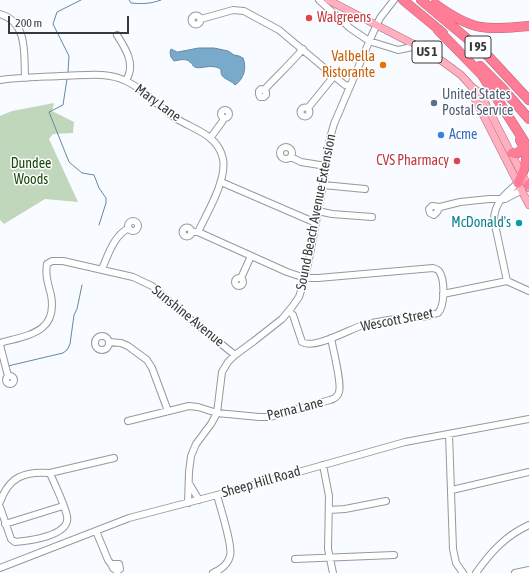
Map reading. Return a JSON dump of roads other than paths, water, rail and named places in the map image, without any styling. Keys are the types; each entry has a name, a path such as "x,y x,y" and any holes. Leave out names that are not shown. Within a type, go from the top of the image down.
{"highway":[{"name":"I 95","path":"421,0 478,47 500,68 529,100"},
{"path":"430,0 454,17 474,26 491,29 529,26"},
{"name":"I 95","path":"404,1 472,58 493,78 529,119"},
{"path":"438,30 482,76 527,147 525,182"},
{"path":"510,119 523,147 518,153 512,153"}],"main road":[{"name":"US 1","path":"328,0 417,46 455,70 472,87 476,89 512,153 525,182 529,205"},
{"name":"US 1","path":"472,87 474,97 525,182"}],"street":[{"path":"319,0 355,32 369,41 398,50 417,46"},
{"name":"Sound Beach Avenue Extension","path":"194,501 190,485 190,460 193,449 217,413 222,372 234,354 264,333 289,311 299,297 305,278 316,223 332,130 376,26 394,0"},
{"path":"201,19 233,10 244,11 279,30 345,85 350,86"},
{"path":"0,14 7,16 16,24 21,34 24,78"},
{"path":"117,35 126,49 129,59 129,75 126,80"},
{"path":"264,90 280,73 288,67 302,49"},
{"name":"Mary Lane","path":"0,80 105,75 126,80 138,87 176,118 211,137 219,147 223,158 223,176 198,232"},
{"path":"308,108 334,76"},
{"path":"211,137 224,118"},
{"path":"291,157 301,162 326,166"},
{"path":"221,182 316,223"},
{"path":"507,281 494,220 494,211 503,196 525,182"},
{"path":"323,185 365,190"},
{"path":"440,207 450,204 482,200 500,200"},
{"path":"318,211 372,217"},
{"path":"102,269 117,239 123,231 129,228"},
{"path":"191,232 198,232 305,278 323,278 433,268 440,274 443,294 507,281 529,291"},
{"path":"241,278 251,256"},
{"name":"Sunshine Avenue","path":"0,344 37,332 50,320 53,310 46,271 47,264 52,261 63,261 134,277 152,286 234,354"},
{"name":"Wescott Street","path":"289,311 293,315 300,338 304,343 310,343 331,338 362,325 438,313 442,307 443,294"},
{"name":"Perna Lane","path":"128,422 188,406 198,407 217,413 270,417 282,415 333,399 337,396 340,390 331,338"},
{"path":"109,342 121,343 128,346 147,360 152,368 168,411"},
{"path":"0,344 8,376"},
{"name":"Sheep Hill Road","path":"0,568 129,518 405,442 529,420"},
{"path":"449,434 453,554 456,563 463,573"},
{"path":"0,502 7,486 17,478 34,472 50,473 114,458"},
{"path":"324,464 328,485 329,510 327,541 333,573"},
{"path":"452,490 529,472"},
{"path":"0,507 11,539 15,542 48,536 58,532 66,525 68,517 50,473"},
{"path":"190,485 194,501"},
{"path":"213,573 219,571 225,565 229,558 230,552 217,495"},
{"path":"329,510 345,509 386,501"},
{"path":"5,524 64,506"},
{"path":"476,573 480,566 499,544 514,533 529,526"},
{"path":"96,531 105,554 111,564"},
{"path":"48,536 53,548"},
{"path":"296,559 394,555"},
{"path":"480,566 485,573"},
{"path":"515,573 529,570"}],"water":[{"path":"199,48 214,48 228,51 243,58 245,69 241,80 235,85 223,77 221,69 217,67 197,68 187,60 174,61 171,57 171,49 177,52"}],"waterway":[{"path":"68,72 69,56 53,24 57,12 81,0"},
{"path":"129,0 131,3 142,4 161,0"},
{"path":"67,79 63,105 49,112 69,162 82,173 94,175 99,188 106,198 106,203 99,225"},
{"path":"8,366 63,353 67,350 70,344 74,315 77,309 82,285"}],"place":[{"name":"Walgreens","path":"309,18"},
{"name":"Valbella Ristorante","path":"383,65"},
{"name":"United States Postal Service","path":"434,103"},
{"name":"Acme","path":"441,135"},
{"name":"CVS Pharmacy","path":"457,161"},
{"name":"McDonald's","path":"519,223"}],"park label":[{"name":"Dundee Woods","path":"31,172"}]}
